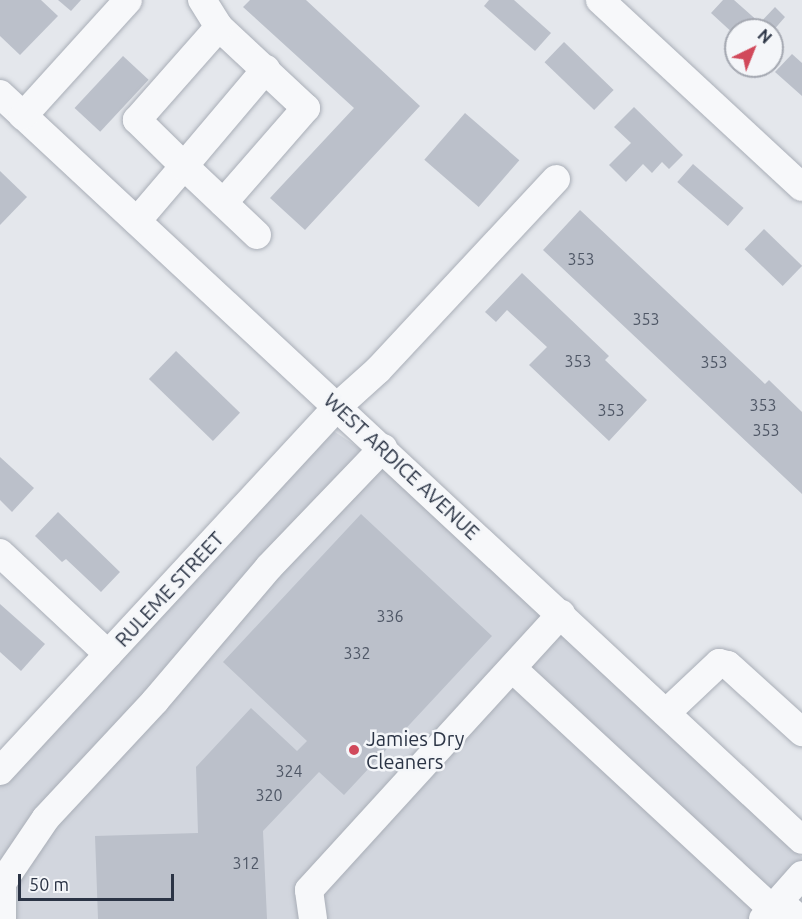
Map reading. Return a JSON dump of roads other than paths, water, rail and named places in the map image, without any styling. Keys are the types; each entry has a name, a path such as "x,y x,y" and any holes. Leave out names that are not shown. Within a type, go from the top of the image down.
{"street":[{"path":"23,116 128,0"},
{"path":"202,0 219,27 267,69 306,108 304,114 223,204"},
{"path":"600,0 802,187"},
{"path":"219,27 137,120 256,235"},
{"path":"137,221 267,69"},
{"name":"WEST ARDICE AVENUE","path":"0,94 802,840"},
{"name":"RULEME STREET","path":"0,771 338,406 378,370 556,179"},
{"path":"2,919 2,883 46,818 155,701 269,567 383,448"},
{"path":"0,553 108,654"},
{"path":"313,919 309,890 561,614"},
{"path":"666,714 719,663 728,665 802,732"},
{"path":"513,669 778,912 802,875"}],"place":[{"name":"Jamies Dry Cleaners","path":"354,750"}]}
